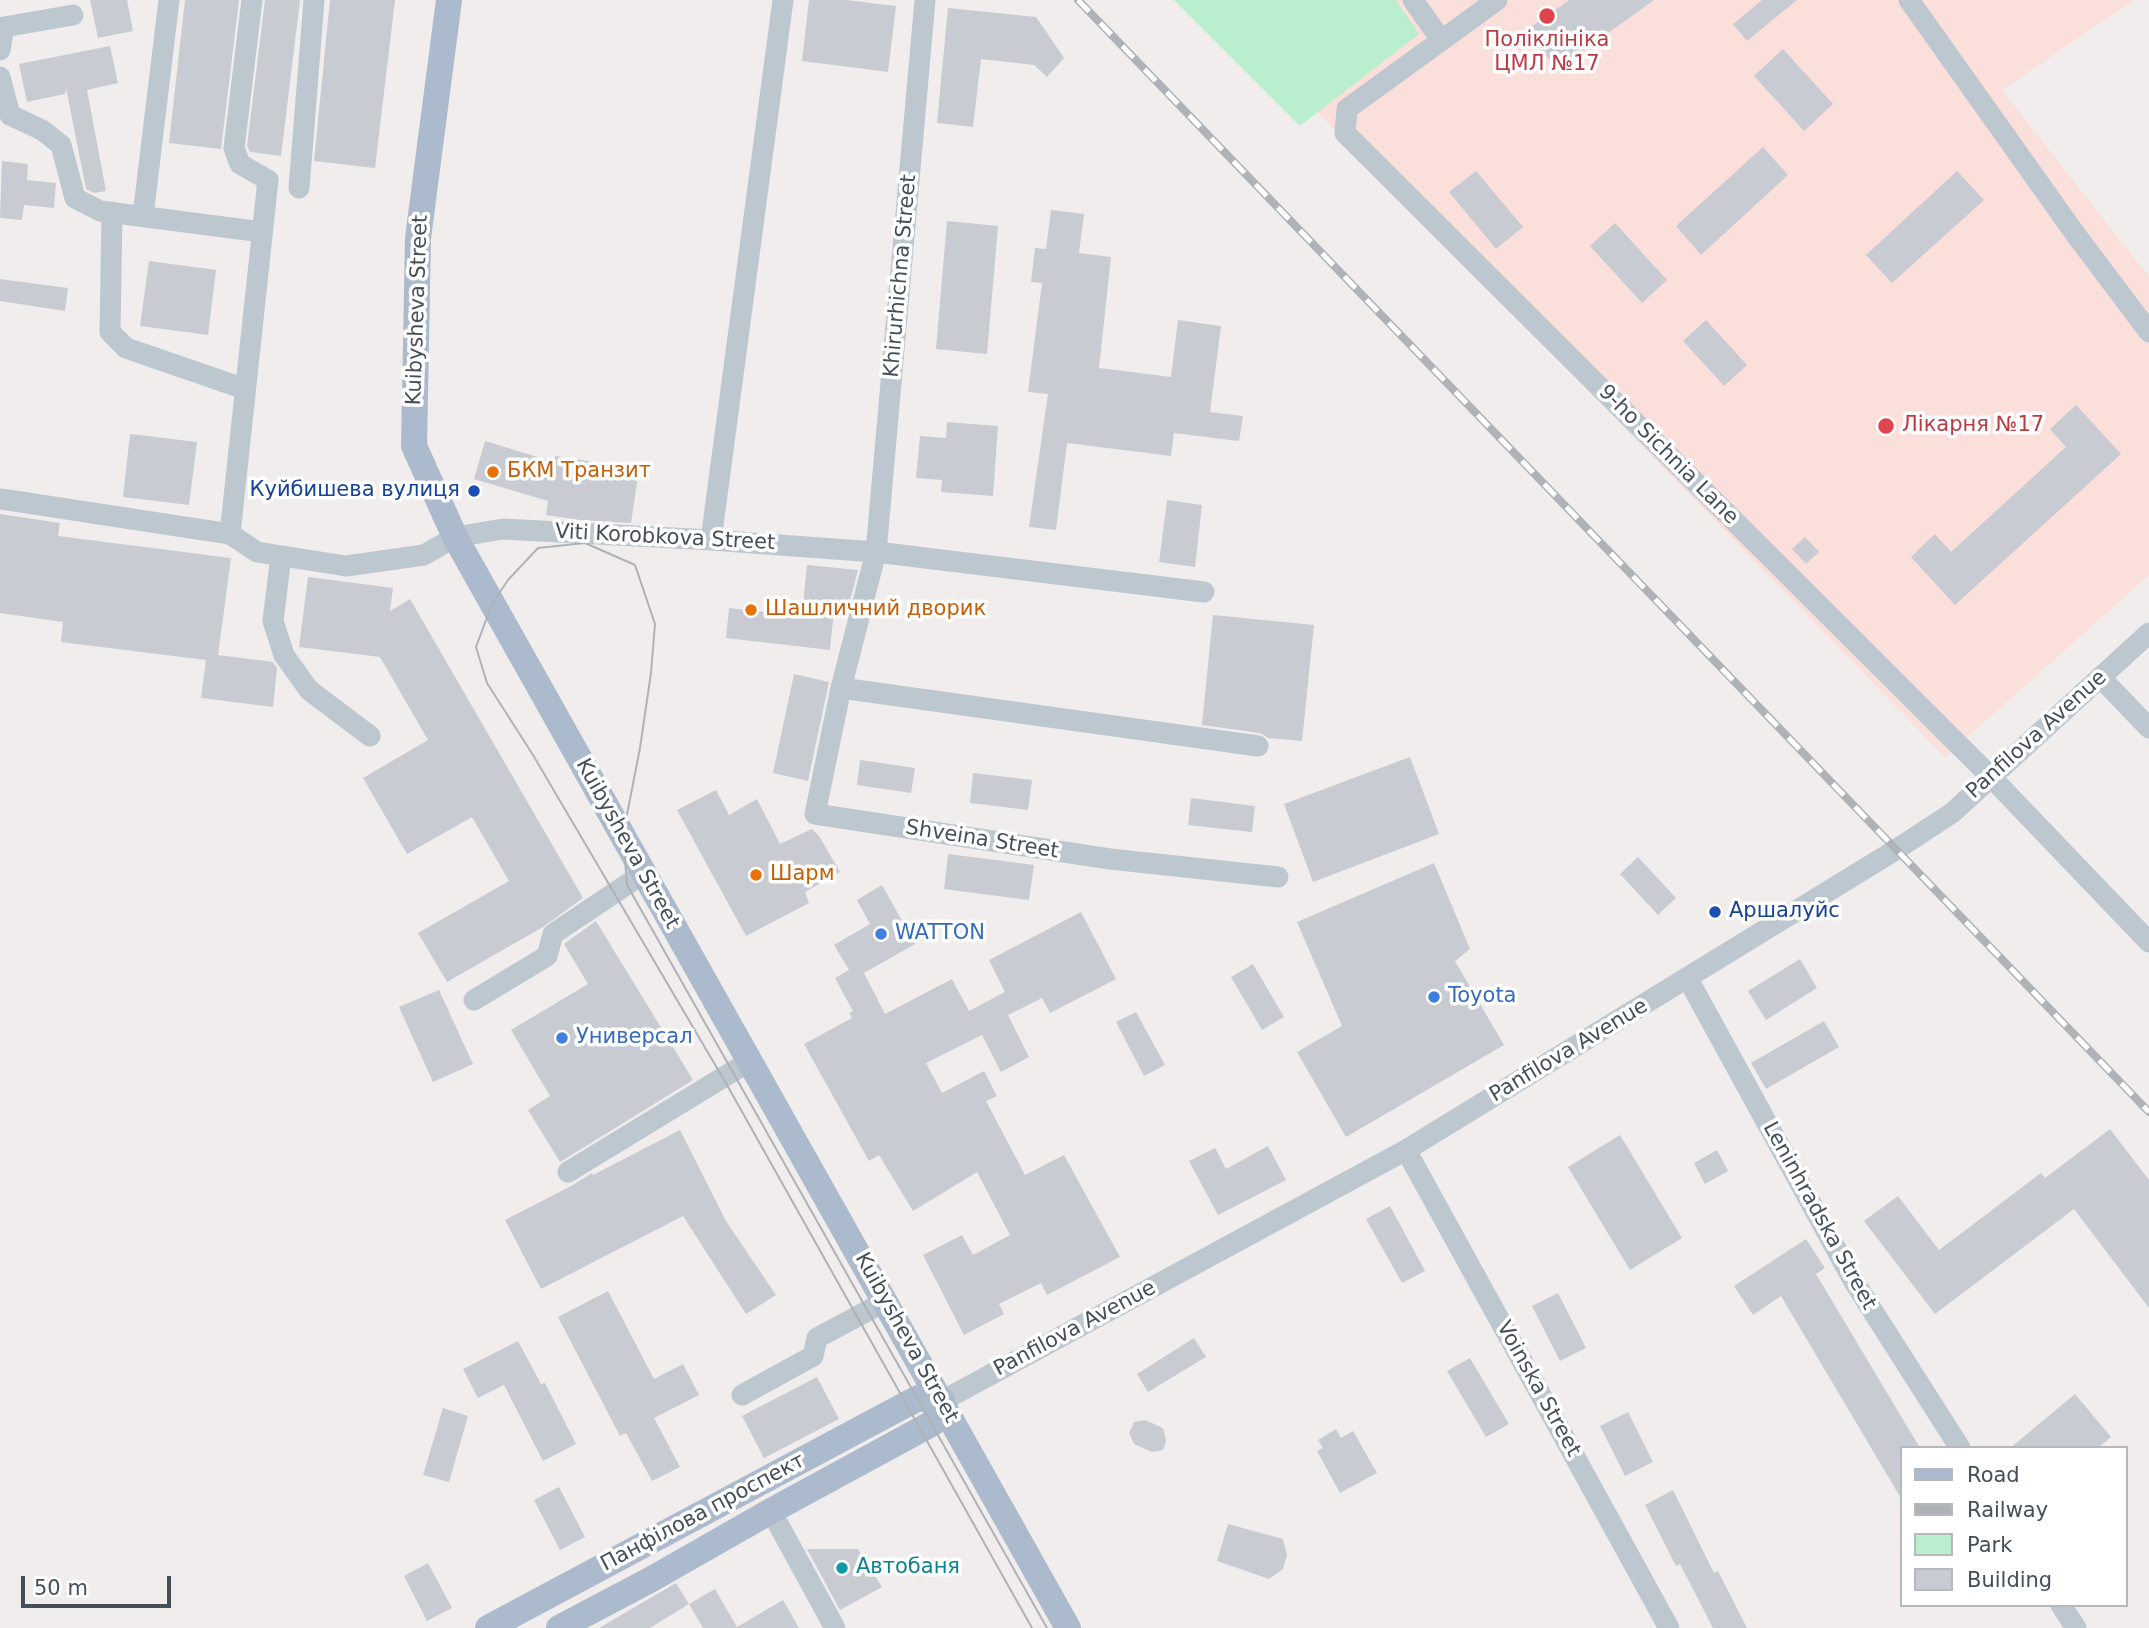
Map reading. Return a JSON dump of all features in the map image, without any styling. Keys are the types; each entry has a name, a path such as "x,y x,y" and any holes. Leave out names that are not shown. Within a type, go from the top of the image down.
{"main road":[{"name":"Kuibysheva Street","path":"449,0 418,238 414,446 455,537 886,1301 930,1400 1068,1628"},
{"path":"559,1628 933,1423 930,1400"},
{"name":"Панфілова проспект","path":"488,1628 930,1400"}],"street":[{"path":"143,216 169,0"},
{"path":"230,534 268,180 240,164 234,148 252,0"},
{"path":"299,188 314,0"},
{"path":"711,540 783,0"},
{"name":"Khirurhichna Street","path":"876,552 925,0"},
{"path":"1413,0 1441,40 1497,0"},
{"path":"1909,0 2076,235 2149,332"},
{"path":"0,50 4,27 73,15"},
{"name":"9-ho Sichnia Lane","path":"1441,40 1348,109 1345,133 1991,777 2149,942"},
{"path":"0,77 10,116 42,130 61,145 75,198 100,211 262,232"},
{"path":"112,212 110,332 126,348 245,389"},
{"path":"1,499 230,534 257,552 346,566 424,555 455,537"},
{"name":"Viti Korobkova Street","path":"455,537 503,529 876,552"},
{"path":"876,552 1205,592"},
{"name":"Shveina Street","path":"876,552 841,688 815,814 1110,859 1278,877"},
{"path":"281,555 273,621 284,656 309,690 370,737"},
{"name":"Panfilova Avenue","path":"930,1400 1406,1150 1688,979 1952,813 2149,633"},
{"path":"2101,677 2149,728"},
{"path":"841,688 1258,746"},
{"path":"474,1000 547,956 553,934 644,873"},
{"name":"Leninhradska Street","path":"1688,979 1853,1280 1959,1446"},
{"path":"568,1172 750,1061"},
{"name":"Voinska Street","path":"1406,1150 1670,1628"},
{"path":"742,1395 813,1356 817,1338 886,1301"},
{"path":"771,1511 835,1628"},
{"path":"2062,1607 2076,1628"}],"shaded area":[{"name":"Лікарня №17","path":"1208,0 2134,0 2002,90 2149,277 2149,575 1945,757"}],"green space":[{"path":"1174,0 1396,0 1419,34 1300,126"}],"building":[{"path":"90,0 127,0 133,31 98,38"},
{"path":"185,0 239,0 221,149 169,143"},
{"path":"265,0 300,0 281,156 250,152 247,146"},
{"path":"330,0 395,0 375,168 314,161"},
{"path":"809,0 846,0 896,6 888,72 802,61"},
{"path":"1569,0 1654,0 1557,70 1527,30"},
{"path":"1762,0 1797,0 1747,41 1733,24"},
{"path":"948,8 1036,17 1064,58 1047,77 1034,65 981,59 973,127 937,123"},
{"path":"110,46 118,83 87,90 106,191 94,193 86,189 66,88 65,94 27,102 19,64"},
{"path":"1783,49 1833,104 1804,131 1754,76"},
{"path":"1763,147 1788,175 1701,255 1676,226"},
{"path":"2,161 28,164 27,180 56,183 54,208 24,205 22,220 0,218"},
{"path":"1476,171 1523,227 1496,249 1449,192"},
{"path":"1957,171 1984,200 1892,283 1866,255"},
{"path":"1051,210 1084,214 1079,253 1111,257 1099,368 1171,377 1178,320 1221,326 1210,412 1243,416 1239,441 1174,433 1171,456 1067,443 1056,530 1029,527 1048,394 1028,392 1042,283 1031,282 1035,248 1046,249"},
{"path":"947,221 998,226 987,354 936,349"},
{"path":"1615,223 1667,280 1642,303 1590,246"},
{"path":"149,261 216,270 208,335 140,326"},
{"path":"0,279 68,288 65,311 0,301"},
{"path":"1706,320 1747,365 1724,386 1683,341"},
{"path":"2076,405 2121,454 1955,605 1911,557 1935,534 1951,552 2066,447 2050,429"},
{"path":"947,422 998,426 993,496 941,492 942,480 916,478 920,436 946,438"},
{"path":"130,434 197,442 189,505 123,497"},
{"path":"485,441 554,462 555,456 639,469 631,523 546,515 548,501 474,479"},
{"path":"1167,500 1202,505 1195,567 1159,562"},
{"path":"0,514 60,523 58,536 231,558 218,655 273,662 277,668 273,707 201,698 206,660 61,642 63,622 0,613"},
{"path":"1805,537 1819,552 1806,564 1792,549"},
{"path":"807,565 858,570 847,612 834,611 830,650 726,638 729,608 802,616"},
{"path":"308,577 393,588 390,611 410,599 583,898 543,927 447,982 418,933 509,881 472,817 407,854 363,778 428,740 380,657 299,647"},
{"path":"1213,615 1314,625 1302,741 1268,738 1260,733 1202,725"},
{"path":"794,674 829,682 808,781 773,773"},
{"path":"1410,757 1439,834 1313,882 1284,804"},
{"path":"860,760 915,768 911,793 857,785"},
{"path":"973,773 1032,780 1028,810 970,803"},
{"path":"716,790 729,815 757,799 780,844 812,829 840,872 805,892 809,903 746,936 677,810"},
{"path":"1191,798 1255,806 1252,832 1188,825"},
{"path":"948,854 1034,865 1029,900 944,889"},
{"path":"1638,857 1676,898 1658,915 1620,874"},
{"name":"Toyota","path":"1434,863 1470,949 1455,961 1504,1045 1346,1137 1297,1052 1342,1026 1297,922"},
{"path":"882,885 915,944 864,973 885,1014 952,979 969,1011 1005,992 989,960 1081,912 1116,979 1050,1013 1042,998 1008,1015 1029,1057 1001,1072 982,1035 926,1063 942,1093 984,1071 997,1096 986,1101 1025,1175 1064,1155 1120,1257 1047,1295 1041,1283 999,1304 1004,1314 964,1335 923,1255 962,1235 973,1255 1010,1235 977,1172 913,1211 879,1155 869,1161 804,1044 852,1018 849,1013 853,1011 835,978 849,970 834,945 870,924 857,900"},
{"path":"596,921 693,1080 560,1162 528,1110 550,1096 511,1030 588,984 564,944"},
{"path":"1800,959 1817,988 1766,1020 1748,991"},
{"path":"1253,964 1284,1017 1262,1030 1231,977"},
{"path":"439,990 473,1064 433,1082 399,1007"},
{"path":"1136,1012 1165,1065 1144,1076 1116,1022"},
{"path":"1824,1021 1839,1047 1766,1089 1751,1063"},
{"path":"2110,1129 2149,1180 2149,1308 2074,1209 1935,1314 1864,1221 1898,1196 1939,1250 2041,1173 2045,1178"},
{"path":"680,1130 726,1221 776,1295 746,1314 683,1216 541,1289 505,1220"},
{"path":"1620,1135 1682,1238 1630,1270 1568,1167"},
{"path":"1268,1146 1286,1180 1218,1215 1189,1161 1215,1148 1226,1169"},
{"path":"1717,1150 1728,1171 1705,1184 1694,1163"},
{"path":"1390,1206 1425,1271 1402,1283 1366,1219"},
{"path":"1806,1239 1825,1268 1816,1274 1919,1446 1900,1446 1900,1497 1781,1296 1753,1315 1734,1286"},
{"path":"608,1291 654,1379 683,1364 699,1395 654,1418 680,1467 652,1481 626,1433 620,1436 558,1317"},
{"path":"1558,1293 1586,1348 1560,1361 1532,1306"},
{"path":"1194,1338 1206,1357 1148,1392 1137,1374"},
{"path":"518,1341 541,1384 545,1383 576,1444 543,1461 504,1385 478,1398 463,1369"},
{"path":"1470,1358 1509,1424 1486,1437 1447,1371"},
{"path":"817,1377 839,1419 764,1458 742,1416"},
{"path":"2075,1394 2111,1437 2100,1446 2012,1446"},
{"path":"443,1408 468,1416 449,1482 423,1475"},
{"path":"1628,1412 1653,1462 1625,1476 1600,1426"},
{"path":"1145,1420 1163,1428 1166,1441 1163,1450 1152,1452 1134,1444 1129,1433 1134,1422"},
{"path":"1336,1429 1341,1438 1353,1431 1377,1473 1340,1493 1317,1451 1323,1448 1318,1440"},
{"path":"559,1487 585,1537 560,1550 534,1500"},
{"path":"1673,1490 1714,1573 1718,1571 1747,1628 1713,1628 1680,1564 1676,1566 1645,1505"},
{"path":"1228,1524 1283,1539 1287,1555 1283,1569 1269,1579 1217,1561"},
{"name":"Автобаня","path":"807,1549 858,1549 882,1587 840,1610"},
{"path":"428,1563 452,1608 427,1621 404,1576"},
{"path":"676,1583 689,1604 650,1628 599,1628"},
{"path":"715,1589 737,1627 783,1600 799,1628 703,1628 689,1604"}],"tram line":[{"path":"1032,1628 727,1085 533,755 487,683 476,647 492,604 508,580 538,548 585,543 635,565 655,624 640,748 623,835 627,885 1047,1628"}],"railway":[{"path":"1078,0 2149,1112"}],"place":[{"name":"Поліклініка ЦМЛ №17","path":"1547,16"},
{"name":"Лікарня №17","path":"1886,426"},
{"name":"БКМ Транзит","path":"493,472"},
{"name":"Куйбишева вулиця","path":"474,491"},
{"name":"Шашличний дворик","path":"751,610"},
{"name":"Шарм","path":"756,875"},
{"name":"Аршалуйс","path":"1715,912"},
{"name":"WATTON","path":"881,934"},
{"name":"Toyota","path":"1434,997"},
{"name":"Универсал","path":"562,1038"},
{"name":"Автобаня","path":"842,1568"}]}
